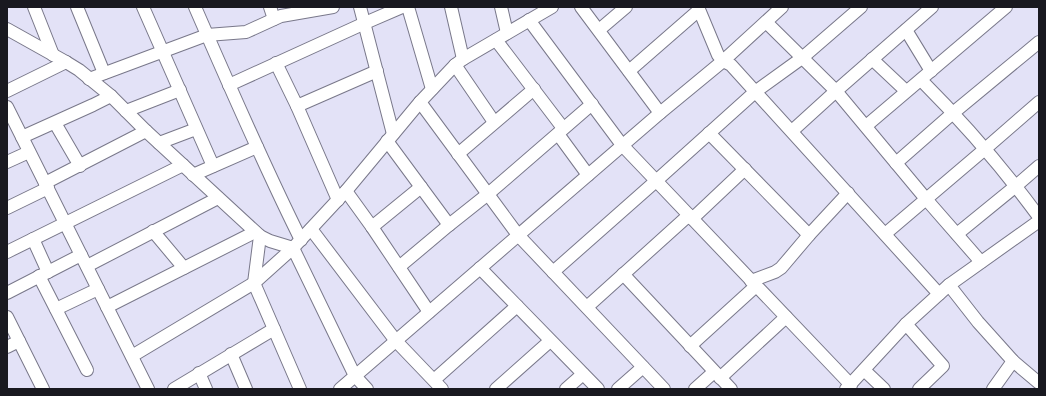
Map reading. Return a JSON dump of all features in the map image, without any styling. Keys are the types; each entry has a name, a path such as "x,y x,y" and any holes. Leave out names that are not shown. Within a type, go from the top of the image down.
{"street":[{"path":"34,7 53,55"},
{"path":"77,7 104,73"},
{"path":"143,7 213,166"},
{"path":"195,7 355,376 367,389"},
{"path":"270,7 274,19"},
{"path":"89,79 207,35 246,32 281,16 333,7"},
{"path":"360,7 377,71 390,138 421,187 449,225"},
{"path":"229,85 402,7"},
{"path":"408,7 432,89"},
{"path":"451,7 459,62 494,122"},
{"path":"501,7 507,33"},
{"path":"132,356 254,283 297,244 311,229 342,195 420,102 459,62 552,7"},
{"path":"581,7 660,113"},
{"path":"599,30 626,7"},
{"path":"340,389 588,174 723,60 782,7"},
{"path":"554,272 755,92 802,58 861,7"},
{"path":"792,131 932,7"},
{"path":"866,126 1006,7"},
{"path":"629,71 698,8 718,55 731,65 939,294"},
{"path":"529,20 622,145 786,317 848,387 906,324 949,285 1039,221"},
{"path":"766,22 836,91 896,164 981,262"},
{"path":"7,29 66,62 111,96 146,131 257,234 270,241 297,244"},
{"path":"906,30 931,71"},
{"path":"496,40 534,89 588,174"},
{"path":"896,164 953,113 1039,42"},
{"path":"872,59 906,92"},
{"path":"7,90 66,62"},
{"path":"276,63 342,195 372,227 429,312"},
{"path":"298,106 377,71"},
{"path":"921,80 985,149 1016,186 1039,217"},
{"path":"458,154 534,89"},
{"path":"126,111 180,90"},
{"path":"22,137 94,106 111,96"},
{"path":"420,102 518,235 664,389"},
{"path":"885,234 1039,102"},
{"path":"399,266 488,194 592,104"},
{"path":"8,114 22,137 148,389"},
{"path":"55,123 80,166"},
{"path":"159,143 196,129"},
{"path":"7,208 80,166 146,131"},
{"path":"710,133 810,235"},
{"path":"193,175 257,147"},
{"path":"7,162 29,152"},
{"path":"7,251 66,224 183,165"},
{"path":"957,234 1039,166"},
{"path":"586,307 745,169"},
{"path":"372,227 421,187"},
{"path":"690,346 754,283 781,268 848,193"},
{"path":"7,292 44,274 84,261 154,231 218,198"},
{"path":"311,229 396,341 438,385 517,306"},
{"path":"154,231 184,268"},
{"path":"107,306 257,234"},
{"path":"257,234 254,283 300,389"},
{"path":"33,239 56,309 87,370"},
{"path":"480,268 598,389"},
{"path":"623,274 730,389"},
{"path":"949,285 978,322 1013,361 1039,383"},
{"path":"56,309 98,289"},
{"path":"7,317 43,389"},
{"path":"695,389 717,375 786,317"},
{"path":"906,324 943,366 919,389"},
{"path":"174,389 274,329"},
{"path":"496,389 550,340"},
{"path":"7,347 19,342"},
{"path":"231,354 246,389"},
{"path":"993,389 1013,361"},
{"path":"618,389 643,366"},
{"path":"864,370 884,389"},
{"path":"199,373 206,389"},
{"path":"566,389 583,374"}]}
